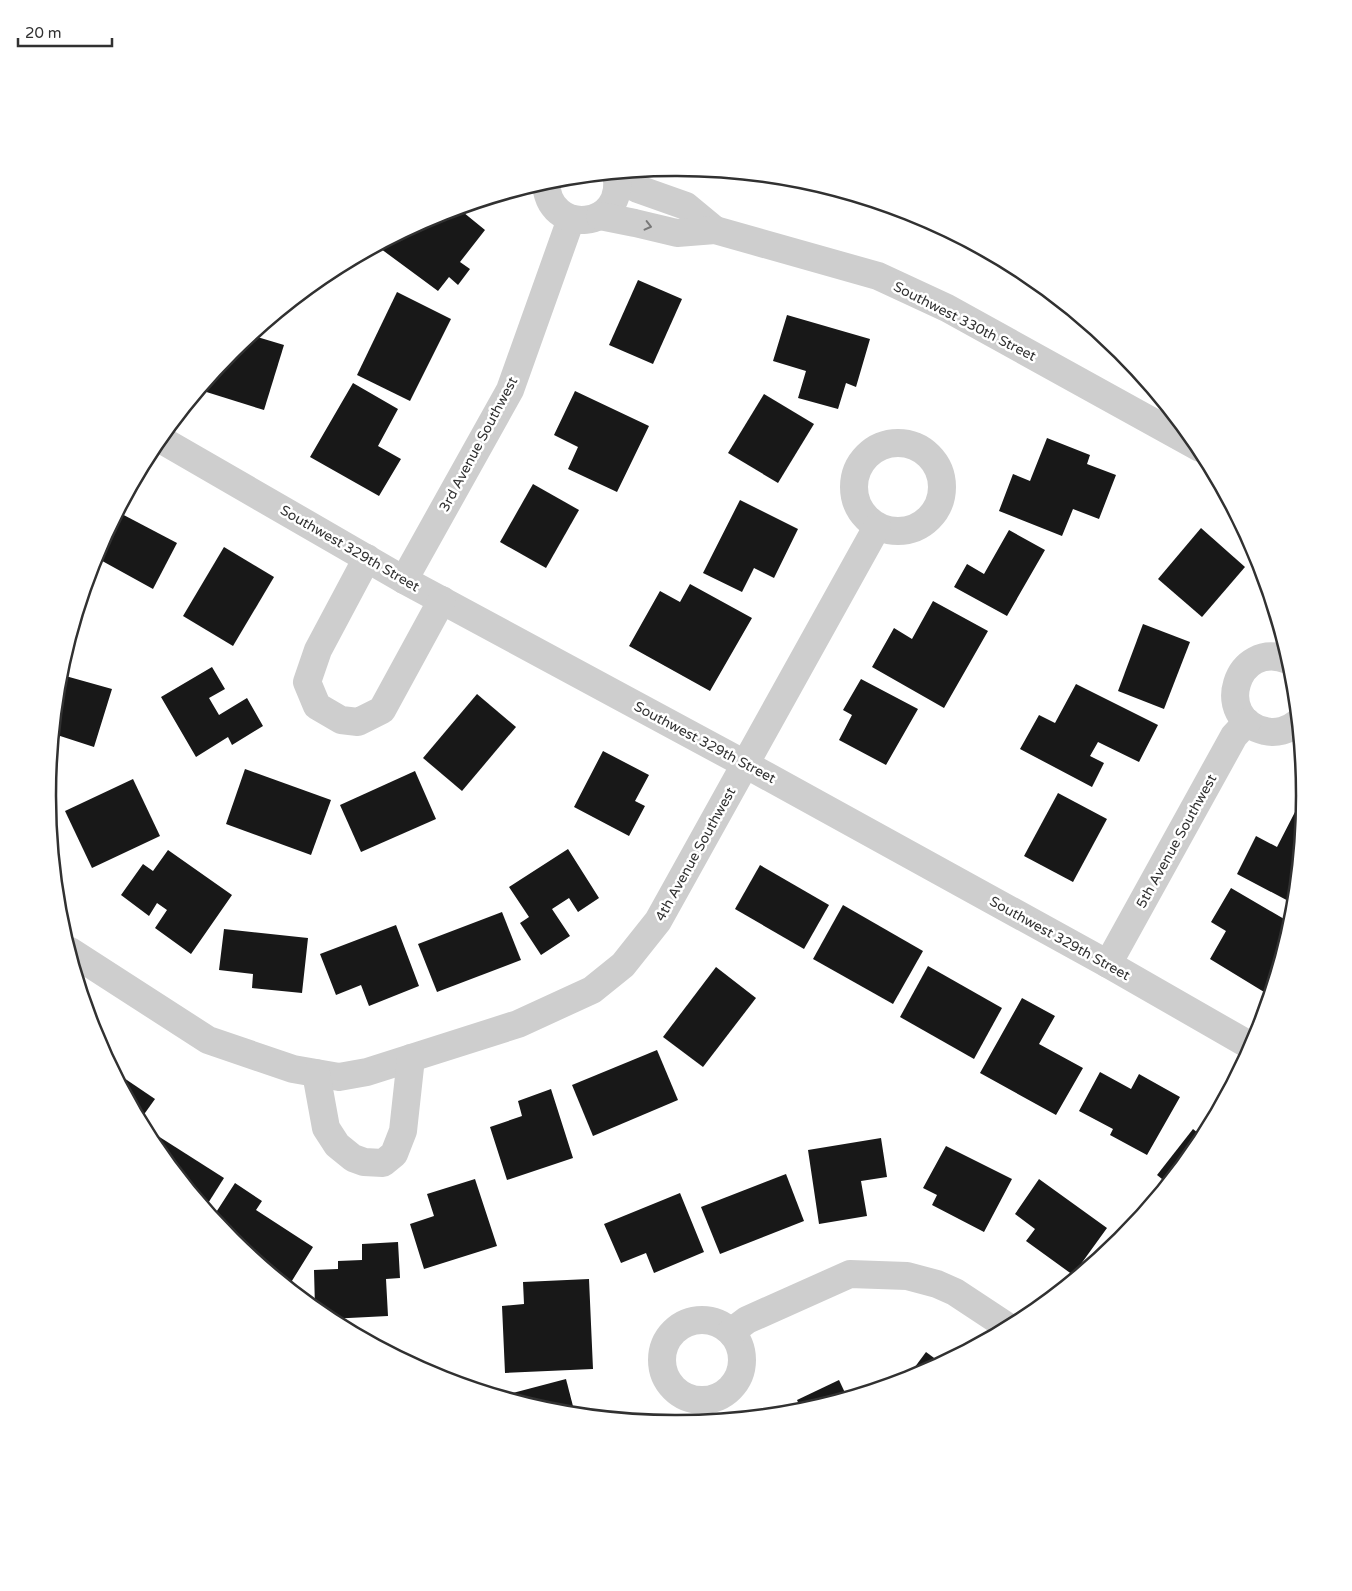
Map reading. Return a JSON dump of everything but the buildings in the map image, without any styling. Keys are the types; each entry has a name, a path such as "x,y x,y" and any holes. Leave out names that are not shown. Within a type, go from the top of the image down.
{"street":[{"name":"Southwest 330th Street","path":"622,178 638,189 686,206 715,230"},
{"path":"600,216 616,198 617,179"},
{"path":"543,191 557,211 571,218"},
{"name":"Southwest 330th Street","path":"571,218 589,220 600,216 635,222 677,233 715,230 878,276 947,308 1182,438"},
{"name":"3rd Avenue Southwest","path":"404,580 510,390 571,218"},
{"name":"Southwest 329th Street","path":"167,443 404,580 746,764 1108,964 1245,1042"},
{"name":"4th Avenue Southwest","path":"77,955 208,1040 293,1069 339,1077 367,1072 518,1024 592,990 623,965 658,920 877,526"},
{"path":"367,558 318,650 307,682 317,706 341,720 358,722 382,710 442,600"},
{"path":"1280,658 1274,656 1261,658 1250,664 1241,673 1236,685 1235,699 1239,712 1247,722 1258,729 1270,732 1284,730 1291,726"},
{"name":"5th Avenue Southwest","path":"1108,964 1234,736 1247,722"},
{"path":"316,1073 326,1128 337,1145 353,1158 364,1162 383,1163 394,1154 403,1131 411,1058"},
{"path":"731,1332 747,1320 850,1274 906,1276 937,1284 955,1292 1001,1323"}]}
